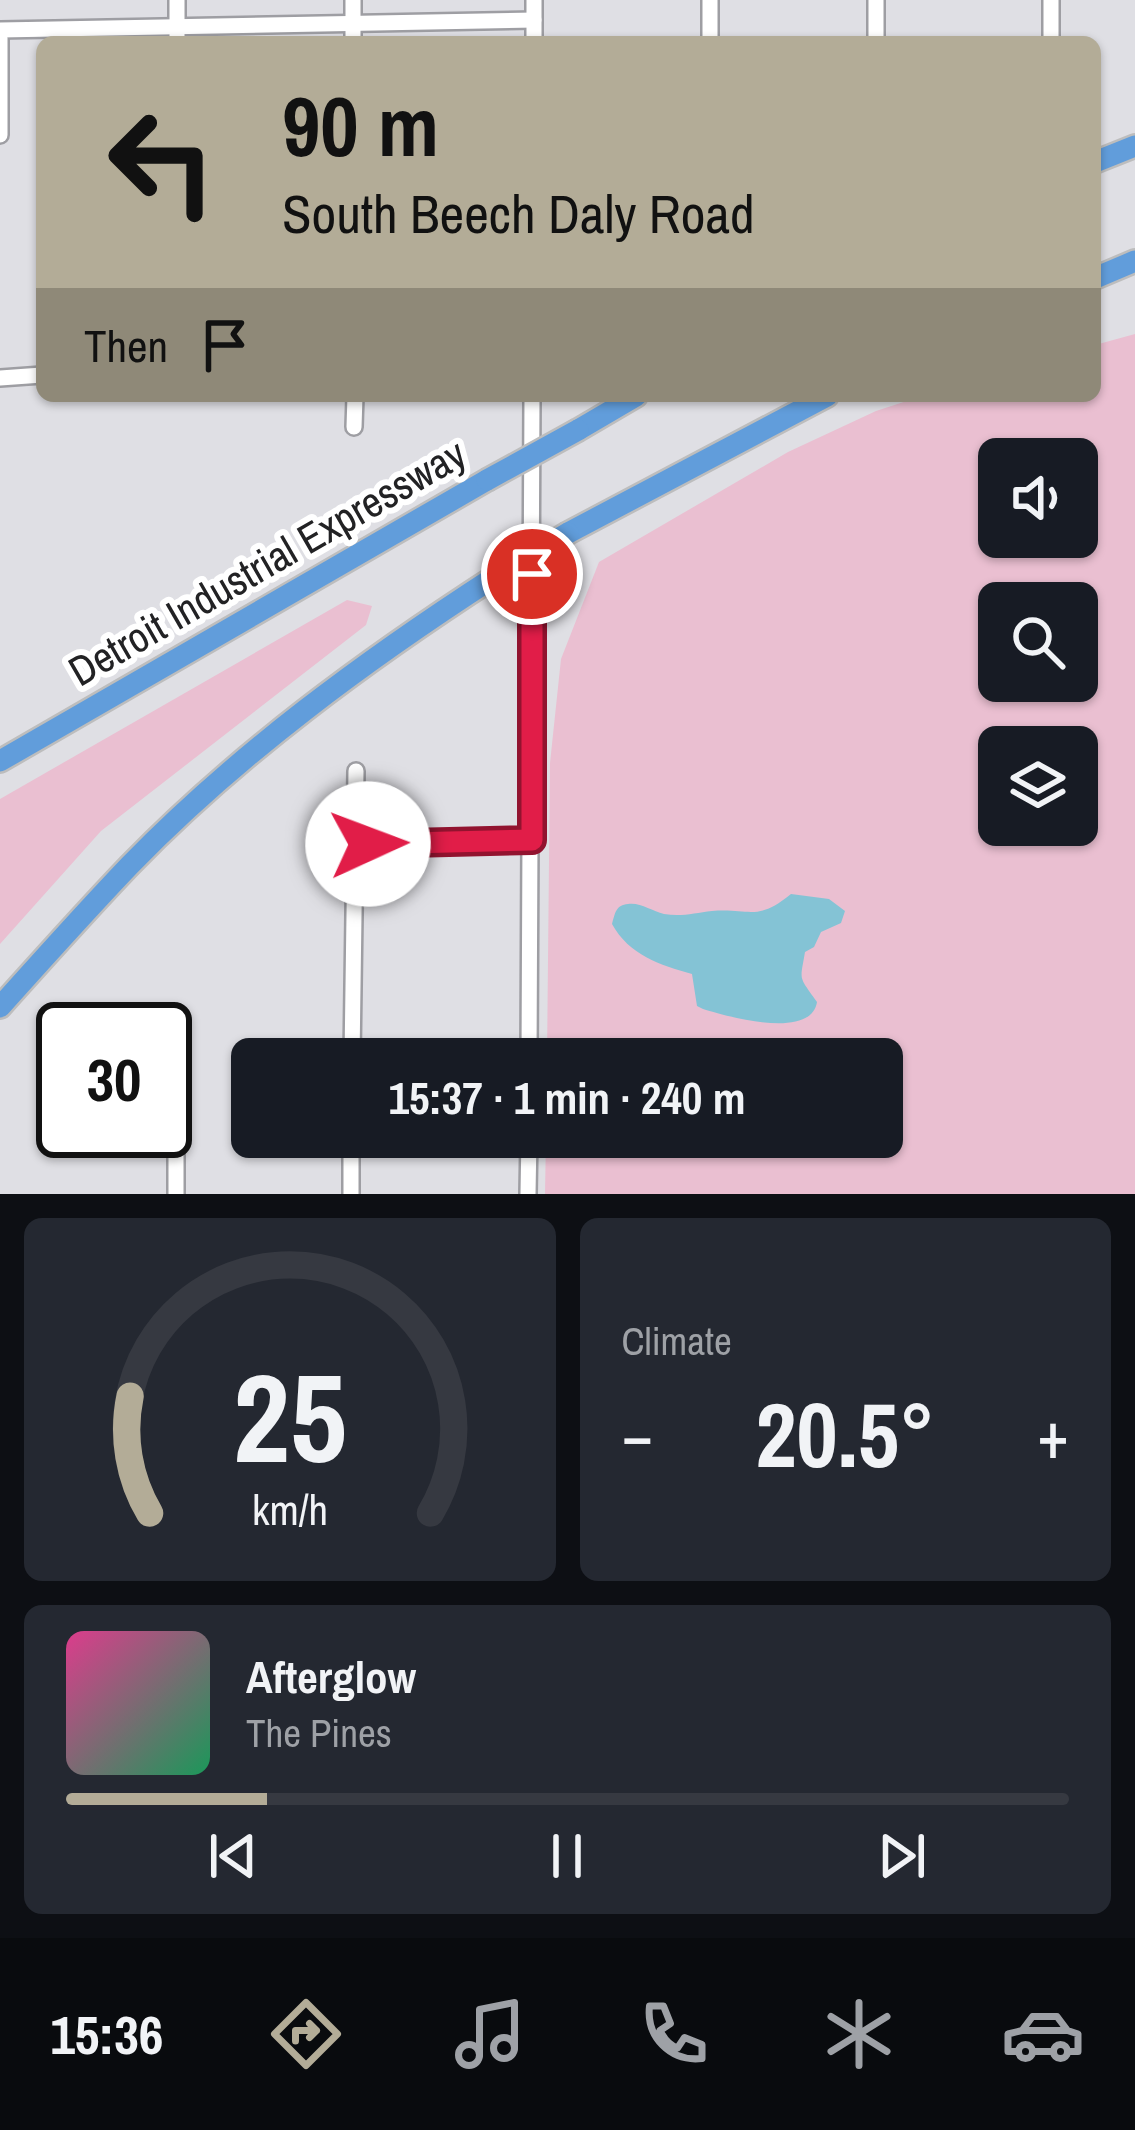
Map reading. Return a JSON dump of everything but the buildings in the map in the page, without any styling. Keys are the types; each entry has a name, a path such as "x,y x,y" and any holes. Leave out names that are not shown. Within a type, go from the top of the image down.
{"highway":[{"path":"1101,160 1135,146"},
{"path":"1101,275 1135,261"},
{"name":"Detroit Industrial Expressway","path":"0,760 626,402"},
{"path":"0,1006 132,863 240,763 398,639 568,533 816,402"}],"street":[{"path":"177,0 177,34"},
{"path":"353,0 353,36"},
{"path":"534,0 534,36"},
{"path":"710,0 710,36"},
{"path":"876,0 876,36"},
{"path":"1051,0 1051,36"},
{"path":"0,135 0,34 177,34 353,23 534,20"},
{"path":"0,377 36,374"},
{"path":"354,427 355,402"},
{"path":"530,1038 532,402"},
{"path":"352,1038 356,771"},
{"path":"356,849 378,843 532,840"},
{"path":"176,1158 176,1194"},
{"path":"351,1158 351,1194"},
{"path":"528,1194 529,1158"}],"shaded area":[{"path":"1135,334 1135,1194 545,1194 546,1158 903,1158 903,1038 547,1038 550,763 561,659 599,562 788,452 904,402 1101,402 1101,343"},
{"path":"347,600 372,606 366,625 101,831 0,944 0,799"}],"water":[{"path":"791,894 829,899 845,911 841,923 821,932 814,947 805,952 802,978 817,1002 811,1014 785,1023 749,1020 697,1006 692,974 636,951 612,924 618,908 628,904 670,915 753,912 770,908"}],"route":[{"path":"368,844 532,840 532,574"}]}
